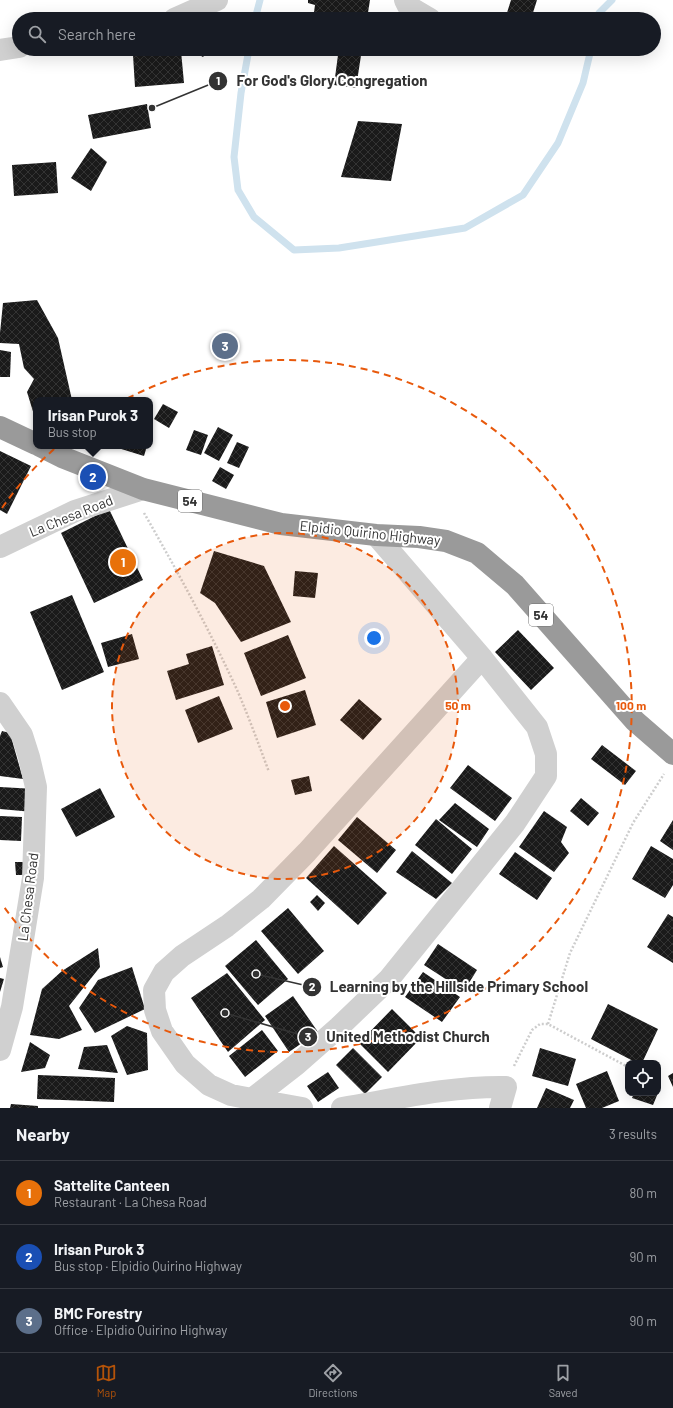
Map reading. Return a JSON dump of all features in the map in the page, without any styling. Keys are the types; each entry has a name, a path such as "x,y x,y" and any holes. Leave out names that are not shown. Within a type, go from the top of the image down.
{"highway":[{"path":"0,426 33,442"},
{"name":"Elpidio Quirino Highway","path":"46,449 137,491 281,524 376,535 419,537 446,541 477,553 515,585 635,721 669,762"}],"street":[{"path":"190,12 217,0"},
{"path":"405,0 408,6 418,12"},
{"path":"0,50 12,48"},
{"name":"La Chesa Road","path":"0,547 75,511 137,491"},
{"path":"252,1099 297,1064 339,1027 389,979 516,823 546,776 546,754 537,727 482,658 376,535"},
{"path":"302,1108 231,1095 209,1085 185,1064 162,1031 155,1010 154,990 164,972 182,956 227,926 262,899 307,852 482,658"},
{"name":"La Chesa Road","path":"0,703 22,735 36,787 34,878 12,1007 0,1050"},
{"path":"342,1108 440,1090 484,1086 506,1087 500,1108"}],"path":[{"path":"137,491 212,638 238,693 269,772"},
{"path":"548,1024 570,953 633,824 669,762"},
{"path":"506,1087 532,1030 540,1024 548,1024 625,1065"}],"building":[{"path":"308,0 370,0 368,12 314,12 315,5 308,3"},
{"path":"511,0 537,0 533,12 507,12"},
{"path":"133,56 181,56 184,83 135,87"},
{"path":"338,56 361,56 356,88 334,85"},
{"path":"147,104 151,128 93,139 88,115"},
{"path":"358,121 402,124 391,181 341,177"},
{"path":"91,148 107,162 91,191 71,178"},
{"path":"56,162 58,193 14,196 12,165"},
{"path":"37,300 58,338 71,397 33,397 33,412 27,392 34,379 24,368 19,344 0,343 3,303"},
{"path":"0,350 11,352 10,377 0,377"},
{"path":"163,404 178,412 169,428 154,419"},
{"path":"218,427 233,435 219,461 204,453"},
{"path":"194,430 208,435 201,455 186,450"},
{"path":"237,442 249,447 239,468 227,463"},
{"path":"121,449 146,449 144,456"},
{"path":"0,451 31,466 7,514 0,510"},
{"path":"220,467 234,475 226,489 212,481"},
{"path":"88,480 99,484 97,489 86,485"},
{"path":"109,509 143,580 94,603 61,533"},
{"path":"214,551 264,566 291,622 241,642 215,603 200,593"},
{"path":"295,571 318,573 315,598 293,596"},
{"path":"72,595 104,672 62,690 30,612"},
{"path":"518,630 554,668 531,690 495,652"},
{"path":"132,634 139,659 108,667 101,643"},
{"path":"288,635 306,678 261,696 244,653"},
{"path":"212,646 224,685 176,700 167,671 189,664 186,654"},
{"path":"305,690 316,725 277,738 266,702"},
{"path":"219,696 233,729 198,743 185,710"},
{"path":"359,699 382,719 363,740 340,720"},
{"path":"2,731 10,733 23,779 0,776 0,736"},
{"path":"602,745 636,771 625,785 591,759"},
{"path":"468,765 512,798 495,821 450,788"},
{"path":"309,776 312,791 295,795 291,780"},
{"path":"0,787 35,789 33,812 0,809"},
{"path":"100,788 115,817 76,837 61,809"},
{"path":"581,798 599,813 588,826 570,811"},
{"path":"455,803 489,829 477,847 439,820"},
{"path":"544,811 567,827 561,842 569,853 554,872 519,847"},
{"path":"0,816 22,817 21,841 0,840"},
{"path":"357,817 396,850 377,873 338,840"},
{"path":"436,819 472,849 452,874 415,845"},
{"path":"673,820 673,850 660,841"},
{"path":"334,846 387,893 358,925 306,878"},
{"path":"651,846 673,859 673,885 665,898 632,879"},
{"path":"412,851 452,883 436,899 396,872"},
{"path":"515,852 552,878 537,900 499,874"},
{"path":"15,862 30,862 30,875 16,875"},
{"path":"317,895 325,903 318,911 310,902"},
{"path":"288,908 324,951 298,974 261,931"},
{"path":"668,914 673,917 673,963 647,947"},
{"path":"256,940 288,979 258,1005 225,966"},
{"path":"438,944 477,970 464,991 424,965"},
{"path":"98,948 100,967 69,1006 82,1030 59,1039 30,1035 42,989 62,971"},
{"path":"0,957 3,967 0,968"},
{"path":"132,967 145,1009 95,1033 79,1008 98,980"},
{"path":"423,972 460,997 442,1022 405,997"},
{"path":"227,973 265,1020 228,1052 191,998"},
{"path":"0,978 4,979 0,992"},
{"path":"293,996 318,1032 289,1052 265,1016"},
{"path":"608,1004 658,1029 643,1060 631,1060 591,1039"},
{"path":"392,1009 421,1038 388,1072 359,1043"},
{"path":"127,1026 147,1033 148,1070 127,1075 111,1036"},
{"path":"262,1030 278,1051 245,1077 229,1056"},
{"path":"30,1042 50,1055 45,1068 21,1072"},
{"path":"107,1045 118,1073 78,1069 84,1047"},
{"path":"353,1048 382,1077 365,1094 336,1065"},
{"path":"540,1048 576,1059 568,1086 532,1076"},
{"path":"607,1071 619,1101 602,1108 586,1108 576,1084"},
{"path":"328,1072 339,1088 318,1102 307,1086"},
{"path":"673,1073 673,1087 668,1076"},
{"path":"38,1075 115,1078 114,1102 37,1099"},
{"path":"546,1088 574,1100 570,1108 537,1108"},
{"path":"633,1096 657,1096 653,1105 632,1098"},
{"path":"11,1104 38,1106 38,1108 10,1108"}],"waterway":[{"path":"257,12 260,0"},
{"path":"600,12 612,0"},
{"path":"248,56 241,93 234,157 238,190 254,217 294,250 339,248 465,228 523,195 558,143 583,83 589,56"}],"place":[{"name":"For God's Glory Congregation","path":"152,108"},
{"name":"BMC Forestry","path":"225,346"},
{"name":"Irisan Purok 3","path":"93,477"},
{"name":"Sattelite Canteen","path":"123,562"},
{"name":"Learning by the Hillside Primary School","path":"256,974"},
{"name":"United Methodist Church","path":"225,1013"}]}
